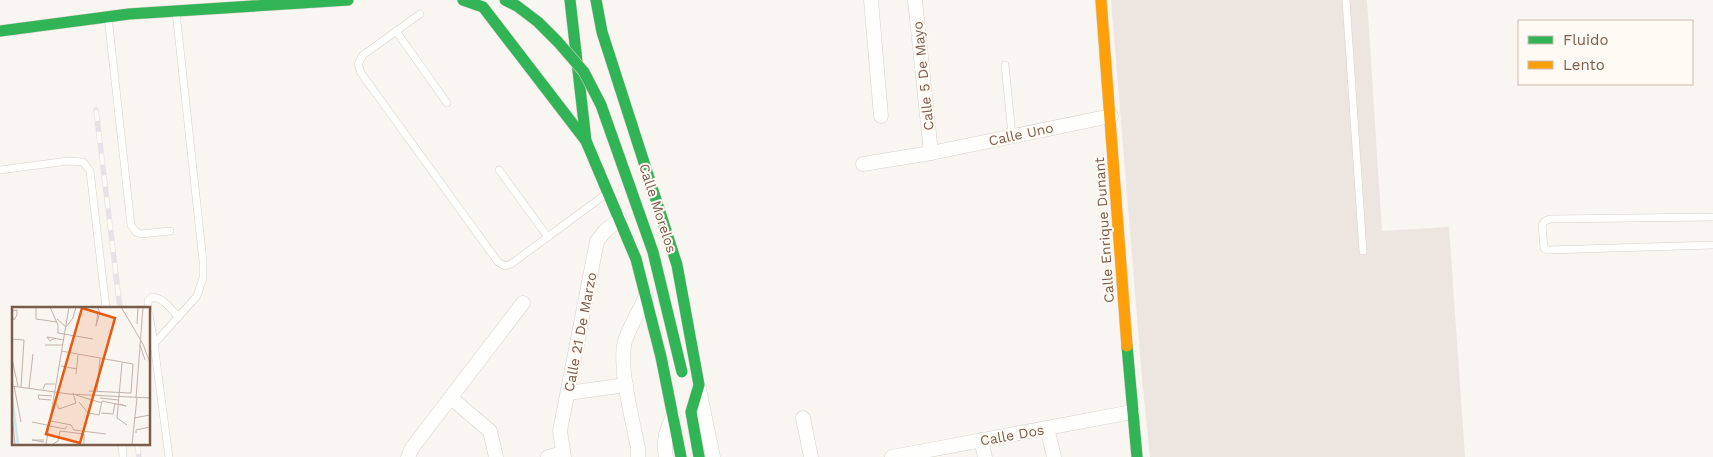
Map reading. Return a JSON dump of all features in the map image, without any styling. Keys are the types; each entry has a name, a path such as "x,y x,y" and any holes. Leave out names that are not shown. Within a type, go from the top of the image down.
{"main road":[{"path":"0,31 108,17 348,0"},
{"path":"463,0 483,7 586,142 636,259 646,296 681,457"},
{"path":"483,7 505,0 517,6 538,22 584,72 601,105 653,252 688,382"},
{"path":"570,0 586,142"},
{"name":"Calle Morelos","path":"596,0 602,32 677,265 688,382 698,457"},
{"name":"Calle Enrique Dunant","path":"1102,0 1132,412 1137,457"},
{"path":"602,32 609,5"},
{"path":"0,20 19,17"}],"street":[{"path":"871,0 881,116"},
{"name":"Calle 5 De Mayo","path":"915,0 931,153"},
{"name":"Calle Uno","path":"864,164 931,153 1111,116"},
{"name":"Calle 21 De Marzo","path":"548,457 564,455 560,431 597,241 620,219"},
{"path":"638,457 626,385 623,353 625,341 646,296"},
{"path":"408,457 412,448 523,304"},
{"path":"688,382 713,457"},
{"path":"568,393 626,385"},
{"path":"451,398 490,431 496,457"},
{"name":"Calle Dos","path":"892,457 1132,412"},
{"path":"803,418 811,457"},
{"path":"666,457 664,446 665,432 674,420"},
{"path":"1047,428 1054,457"},
{"path":"981,440 985,457"}],"lane":[{"path":"1346,0 1363,251"},
{"path":"154,344 198,296 203,278 203,261 176,11"},
{"path":"420,14 362,55 358,64 361,73 498,262 505,266 511,264 608,192"},
{"path":"108,17 132,225 136,232 141,234 170,231"},
{"path":"396,31 447,103"},
{"path":"1005,65 1012,135"},
{"path":"0,170 68,161 83,162 90,171 106,307"},
{"path":"499,170 548,236"},
{"path":"1713,217 1550,219 1542,225 1543,244 1544,248 1548,250 1713,245"},
{"path":"148,307 148,301 152,297 157,297 164,301 178,317"},
{"path":"150,320 169,457"},
{"path":"122,444 123,457"}],"shaded area":[{"path":"1111,0 1367,0 1382,231 1449,227 1465,457 1150,457"}],"railway":[{"path":"96,110 120,307"},
{"path":"137,444 139,457"}],"traffic: fast":[{"path":"0,31 129,14 348,0"},
{"path":"463,0 483,7 586,141"},
{"path":"505,0 517,6 538,22 558,42 584,72 601,105 653,252 682,372"},
{"path":"570,0 586,141 636,259 661,357 681,457"},
{"path":"596,0 602,32 677,265 699,385 691,412 699,457"},
{"path":"1127,346 1137,457"}],"traffic: slow":[{"path":"1101,0 1127,346"}]}
